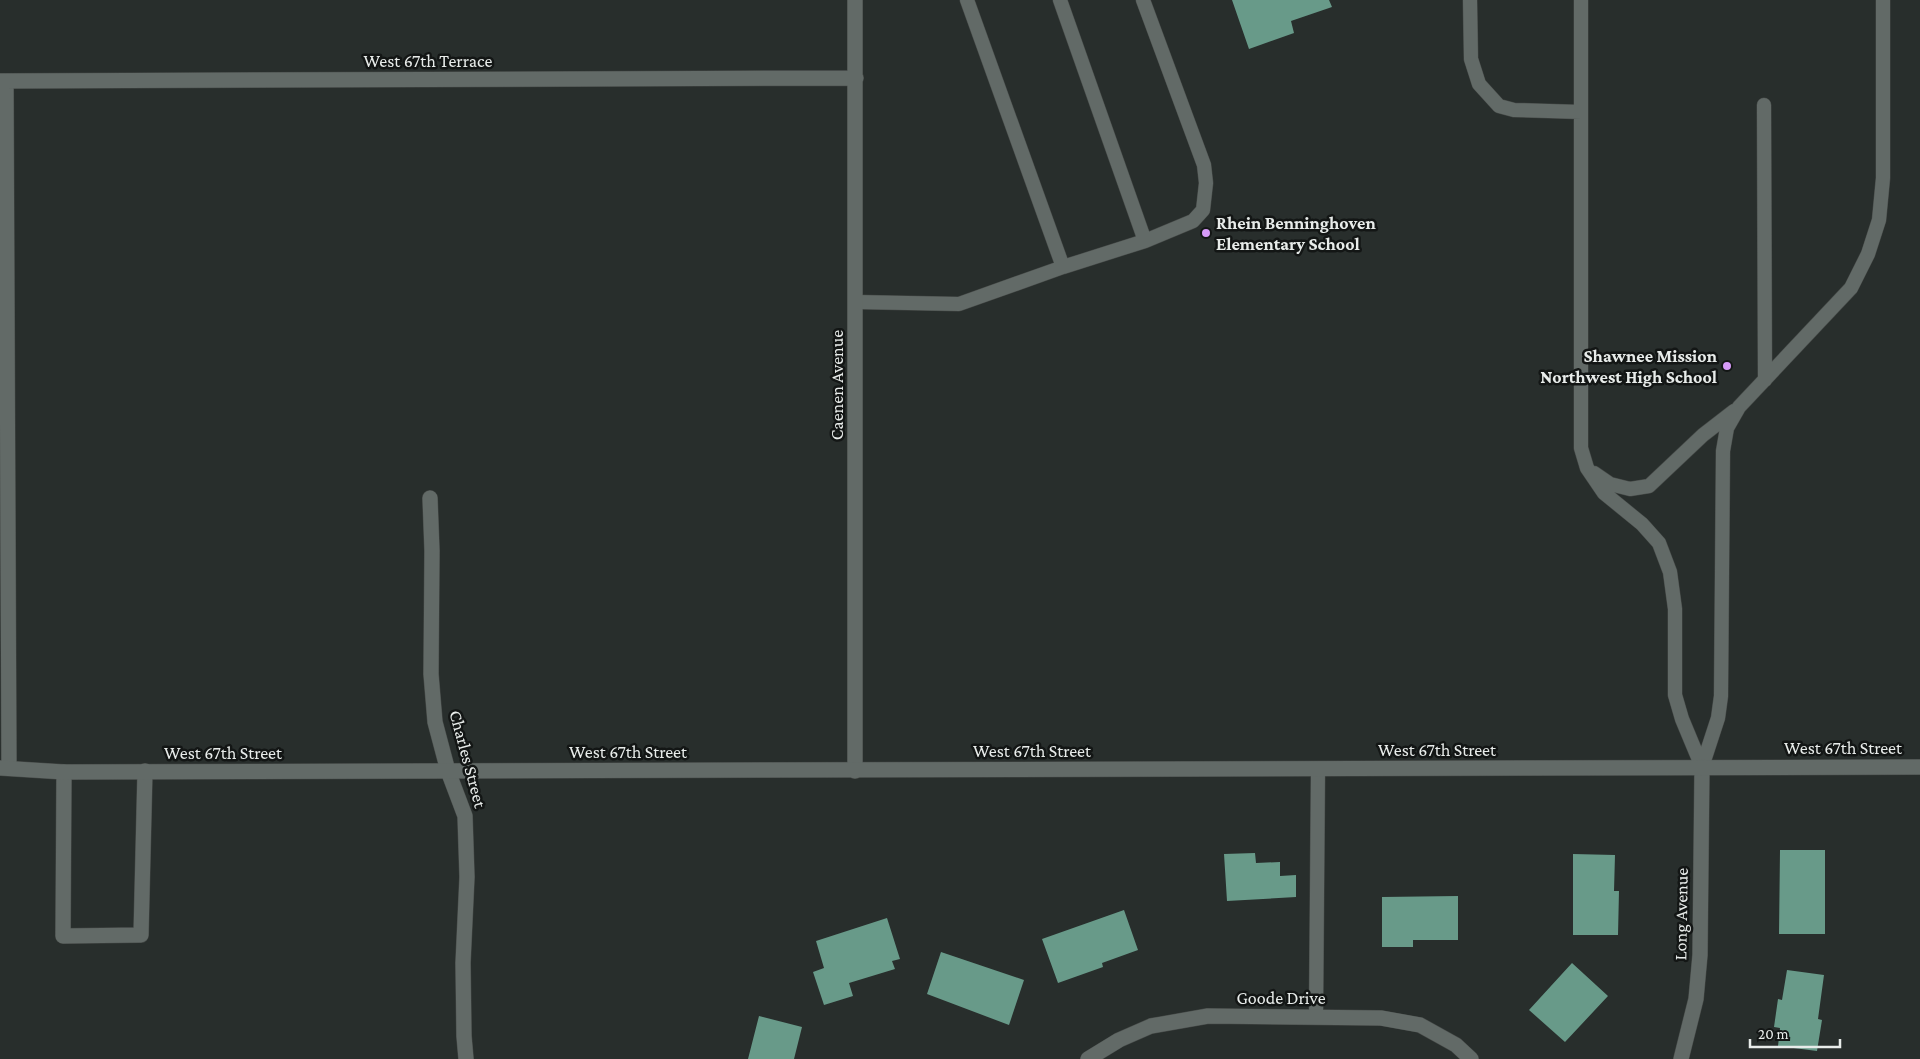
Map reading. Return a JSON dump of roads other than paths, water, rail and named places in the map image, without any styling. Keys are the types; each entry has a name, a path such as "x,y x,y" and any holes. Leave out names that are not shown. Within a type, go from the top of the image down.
{"street":[{"name":"Caenen Avenue","path":"855,0 855,771"},
{"name":"West 67th Terrace","path":"3,81 856,78"},
{"path":"3,81 4,768"},
{"name":"Charles Street","path":"430,498 432,551 431,674 436,722 448,771 465,816 467,877 463,963 466,1059"},
{"name":"Long Avenue","path":"1680,1059 1696,1000 1700,955 1702,767"},
{"name":"West 67th Street","path":"4,768 64,772 1920,767"},
{"name":"West 67th Street","path":"64,772 63,936 141,935 145,771"},
{"name":"Goode Drive","path":"1088,1059 1119,1040 1151,1026 1208,1016 1381,1018 1420,1025 1456,1045 1471,1059"}],"lane":[{"path":"967,0 1063,267"},
{"path":"1060,0 1145,241"},
{"path":"856,302 959,304 1063,267 1145,241 1193,222 1202,210 1206,183 1204,165 1143,0"},
{"path":"1470,0 1471,59 1479,84 1499,106 1514,110 1581,112"},
{"path":"1581,0 1581,448 1587,468 1604,493 1642,524 1659,543 1670,572 1675,610 1675,695 1682,719 1702,767"},
{"path":"1587,468 1610,484 1630,489 1650,486 1703,435 1739,407 1851,288 1868,254 1879,220 1883,178 1883,0"},
{"path":"1764,105 1764,380"},
{"path":"1702,767 1718,718 1721,696 1723,451 1727,428 1739,407"},
{"path":"1316,1017 1318,769"}],"place":[{"name":"Rhein Benninghoven Elementary School","path":"1206,233"},
{"name":"Shawnee Mission Northwest High School","path":"1727,366"}]}
